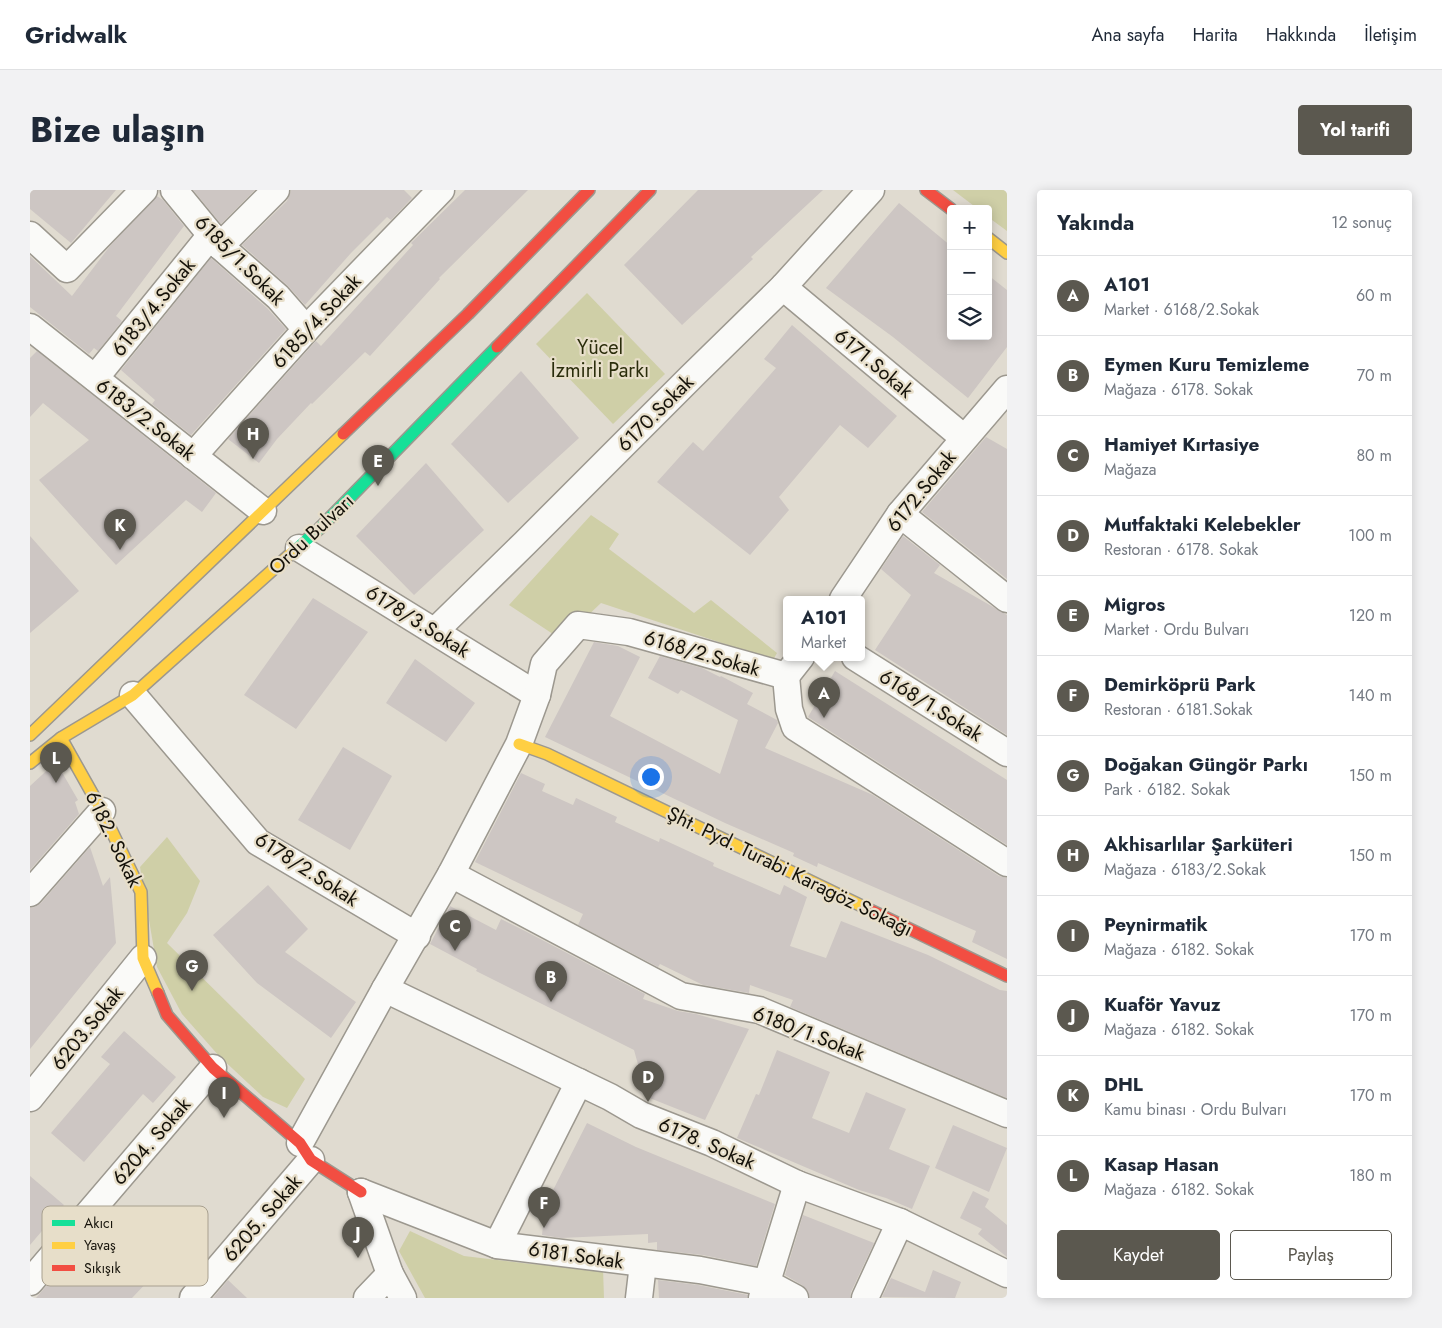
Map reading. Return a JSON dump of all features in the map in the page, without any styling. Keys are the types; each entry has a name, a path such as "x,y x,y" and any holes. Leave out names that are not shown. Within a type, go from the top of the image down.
{"main road":[{"path":"30,734 468,314 589,190"},
{"name":"Ordu Bulvarı","path":"30,763 61,738 133,695 299,548 523,322 650,190"},
{"path":"926,190 947,206"},
{"path":"992,241 1007,252"},
{"path":"30,734 61,738"},
{"name":"6182. Sokak","path":"61,738 102,811 141,892 143,958 167,1015 213,1068 306,1152 361,1192"},
{"name":"Şht. Pyd. Turabi Karagöz Sokağı","path":"519,744 547,754 1007,976"}],"street":[{"path":"30,235 67,269 144,190"},
{"name":"6185/1.Sokak","path":"174,190 216,241 278,297 306,330"},
{"name":"6183/4.Sokak","path":"95,378 216,241 276,190"},
{"name":"6185/4.Sokak","path":"193,456 306,330 441,190"},
{"name":"6170.Sokak","path":"435,631 784,288 871,190"},
{"name":"6171.Sokak","path":"784,288 964,438"},
{"name":"6183/2.Sokak","path":"31,330 95,378 263,511"},
{"name":"6172.Sokak","path":"845,596 900,514 1007,388"},
{"path":"900,514 1005,594"},
{"name":"6178/3.Sokak","path":"299,548 537,695"},
{"name":"6168/2.Sokak","path":"537,695 544,664 578,625 629,632 794,667 789,709 795,727 1007,863"},
{"name":"6168/1.Sokak","path":"861,661 1007,753"},
{"name":"6178/2.Sokak","path":"133,695 258,842 416,936"},
{"path":"306,1152 385,989 451,874 519,744 537,695"},
{"path":"30,893 102,811"},
{"name":"6180/1.Sokak","path":"451,874 681,996 759,1010 1007,1114"},
{"name":"6203.Sokak","path":"30,1098 143,958"},
{"name":"6178. Sokak","path":"385,989 610,1097 641,1115 712,1143 797,1184 900,1222 1007,1274"},
{"name":"6204. Sokak","path":"95,1206 213,1068"},
{"path":"497,1245 578,1082"},
{"name":"6205. Sokak","path":"208,1279 306,1152"},
{"path":"765,1291 797,1184"},
{"path":"361,1192 390,1274 403,1298"},
{"name":"6181.Sokak","path":"361,1192 497,1245 700,1270 765,1291 795,1298"},
{"path":"865,1298 900,1222"},
{"path":"639,1298 644,1264"},
{"name":"6204. Sokak","path":"30,1282 42,1268"},
{"path":"367,1298 390,1274"},
{"name":"6205. Sokak","path":"193,1298 202,1286"}],"green space":[{"path":"953,190 1007,190 1007,231 992,220 992,205 973,205"},
{"name":"Yücel İzmirli Parkı","path":"587,293 665,374 613,424 536,344"},
{"path":"591,515 619,534 609,549 694,613 711,600 777,653 773,660 601,603 562,640 509,605"},
{"path":"167,837 200,881 187,913 167,943 305,1079 287,1108 263,1097 219,1056 182,1014 157,967 140,867"},
{"path":"410,1231 464,1256 530,1264 603,1268 604,1298 425,1298 399,1251"}],"building":[{"path":"30,190 116,190 71,243 30,209"},
{"path":"193,190 255,190 221,224"},
{"path":"291,190 404,190 412,198 391,220 387,217 351,253 305,305 288,286 242,245 287,201"},
{"path":"465,190 528,190 439,278 370,356 365,352 311,403 277,439 259,463 228,439 316,341 321,346 413,245 411,243"},
{"path":"698,190 823,190 682,325 624,265"},
{"path":"157,196 163,200 184,226 116,316 122,321 98,351 94,348 89,354 30,307 30,256 72,296 110,246"},
{"path":"899,203 947,243 947,340 992,340 992,278 1007,290 1007,347 968,398 893,337 826,288"},
{"path":"211,258 267,308 286,329 191,435 152,404 155,400 121,370"},
{"path":"792,325 897,416 868,448 840,425 779,497 789,510 750,555 657,482 693,442 703,451 776,368 764,359"},
{"path":"37,351 216,493 202,512 186,500 116,565 39,480 89,440 43,403 30,417 30,358"},
{"path":"521,371 579,438 508,503 451,444"},
{"path":"986,437 1007,449 1007,579 922,512"},
{"path":"426,463 484,530 414,595 356,536"},
{"path":"30,536 79,591 30,633"},
{"path":"903,536 940,565 934,573 1007,615 1007,735 875,650 911,595 881,569"},
{"path":"313,598 368,632 296,729 244,695"},
{"path":"594,642 618,646 640,657 610,716 720,774 738,720 681,690 678,694 648,678 660,656 702,668 753,693 747,704 777,720 778,723 765,748 873,795 999,876 1007,878 1007,959 972,942 976,931 818,863 817,867 793,856 794,853 725,823 545,737"},
{"path":"415,659 475,703 446,742 386,703"},
{"path":"835,671 1007,780 1007,845 808,717"},
{"path":"343,747 392,776 350,850 298,820"},
{"path":"56,762 78,800 75,802 79,814 30,870 30,786"},
{"path":"521,773 545,784 542,791 573,805 576,798 617,817 615,822 659,842 660,838 714,863 713,866 780,895 784,885 807,897 790,946 826,958 841,921 928,955 1000,990 1007,991 1007,1098 790,1007 793,1000 750,985 749,993 703,985 660,964 658,967 578,925 583,914 475,862"},
{"path":"90,847 103,886 110,877 116,943 30,1049 30,908 41,903"},
{"path":"268,885 308,929 285,952 356,1002 331,1038 257,983 213,935"},
{"path":"450,906 496,930 501,919 645,994 643,999 678,1011 696,1014 749,1029 705,1120 647,1097 634,1050 476,971 477,969 430,944"},
{"path":"124,1031 176,1077 153,1103 143,1094 84,1162 51,1133 110,1064 101,1057"},
{"path":"777,1050 830,1072 812,1118 849,1133 866,1092 906,1109 889,1149 930,1166 912,1209 886,1198 859,1190 737,1138 756,1094 759,1095"},
{"path":"587,1123 636,1147 775,1204 756,1266 703,1255 657,1250 657,1242 648,1243 648,1234 561,1238 542,1235 545,1206"},
{"path":"953,1125 1007,1148 989,1192 935,1168"},
{"path":"30,1176 64,1205 42,1206 42,1231 30,1245"},
{"path":"973,1191 989,1199 985,1207 1007,1225 1007,1257 978,1234 982,1229 960,1218"},
{"path":"803,1215 874,1243 850,1298 810,1298 808,1291 802,1285 785,1275"},
{"path":"933,1270 961,1282 955,1298 882,1297 891,1278 925,1292"},
{"path":"228,1280 247,1298 213,1298"},
{"path":"658,1280 698,1285 748,1295 747,1298 659,1298"},
{"path":"46,1286 143,1286 132,1298 36,1298"}],"traffic: fast":[{"path":"296,549 319,529 497,347"}],"traffic: slow":[{"path":"992,241 1007,253"},
{"path":"30,735 343,434"},
{"path":"30,763 61,738 133,695 296,549"},
{"path":"61,738 102,811 141,892 143,958 158,993"},
{"path":"519,744 547,754 866,908"}],"traffic: jam":[{"path":"343,434 468,314 589,190"},
{"path":"497,347 650,190"},
{"path":"926,190 947,206"},
{"path":"866,908 1007,976"},
{"path":"158,993 167,1015 213,1068 300,1143 311,1160 361,1192"}],"place":[{"name":"Akhisarlılar Şarküteri","path":"253,459"},
{"name":"Migros","path":"378,486"},
{"name":"DHL","path":"120,550"},
{"name":"A101","path":"824,718"},
{"name":"Kasap Hasan","path":"56,783"},
{"name":"Hamiyet Kırtasiye","path":"455,951"},
{"name":"Doğakan Güngör Parkı","path":"192,991"},
{"name":"Eymen Kuru Temizleme","path":"551,1002"},
{"name":"Mutfaktaki Kelebekler","path":"648,1102"},
{"name":"Peynirmatik","path":"224,1118"},
{"name":"Demirköprü Park","path":"544,1228"},
{"name":"Kuaför Yavuz","path":"358,1258"}]}
